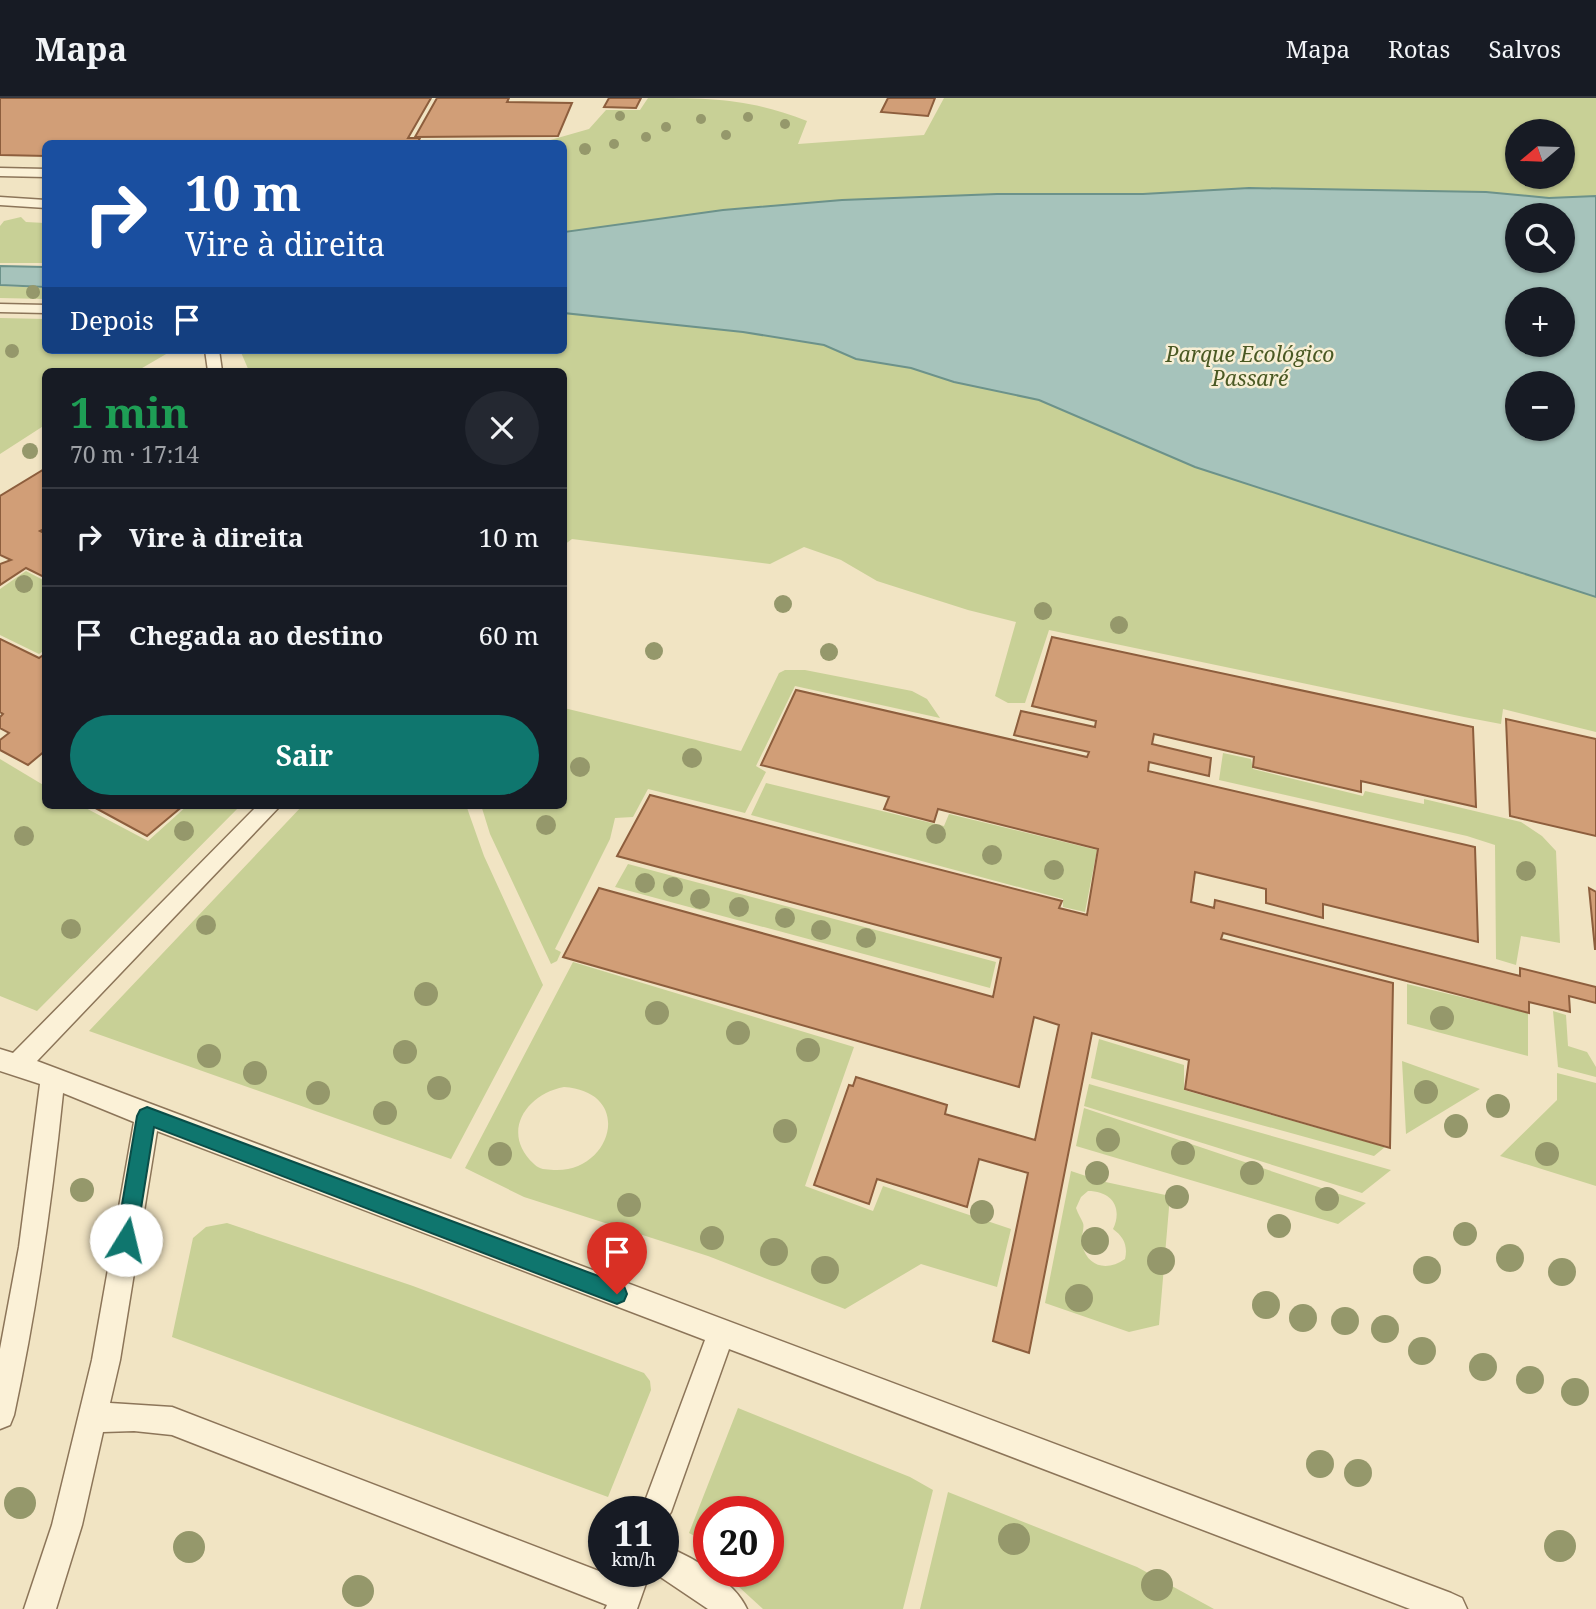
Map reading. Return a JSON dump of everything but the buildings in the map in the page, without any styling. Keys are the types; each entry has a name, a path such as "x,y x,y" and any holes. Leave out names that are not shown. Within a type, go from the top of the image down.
{"lane":[{"path":"0,172 42,173"},
{"path":"20,182 30,173"},
{"path":"0,201 10,192"},
{"path":"0,201 42,204"},
{"path":"0,308 42,309"},
{"path":"267,809 8,1063 53,1077 147,1116 1451,1609"},
{"path":"0,1415 20,1328 36,1232 53,1077"},
{"path":"40,1609 67,1525 106,1360 147,1116"},
{"path":"662,1496 721,1333"},
{"path":"93,1418 172,1420 627,1592"},
{"path":"679,1570 709,1589 731,1609"}],"green space":[{"name":"Parque Ecológico Passaré","path":"648,98 729,101 786,113 807,121 798,144 924,135 944,98 1596,98 1596,732 1503,709 1501,724 1049,630 1025,703 1008,703 995,696 1016,622 877,581 841,560 804,547 770,564 572,539 567,543 567,368 248,368 242,354 567,354 567,140 550,140 589,129 606,110 640,110"},
{"path":"21,217 26,222 42,223 42,263 0,263 0,226 4,221"},
{"path":"0,286 42,288 42,299 0,298"},
{"path":"0,318 42,319 42,354 166,354 142,368 42,368 42,427 0,454"},
{"path":"26,571 42,579 42,652 39,654 0,635 0,589"},
{"path":"785,670 805,670 912,691 927,699 940,718 795,686 756,766 766,772 745,813 648,789 633,817 615,818 610,839 555,949 561,952 557,961 551,964 490,834 482,809 567,809 567,709 741,751 779,673"},
{"path":"1223,753 1251,759 1253,769 1363,796 1365,791 1424,804 1424,799 1521,822 1542,836 1556,851 1560,943 1521,936 1516,965 1496,959 1495,845 1467,836 1219,780"},
{"path":"0,759 42,784 42,809 88,809 148,841 184,809 237,809 37,1011 0,996"},
{"path":"766,783 944,826 949,814 1097,850 1085,912 1063,907 1063,899 751,815"},
{"path":"299,809 467,809 484,856 543,985 451,1159 89,1031"},
{"path":"628,864 996,962 990,988 615,887"},
{"path":"573,962 854,1047 805,1186 873,1211 883,1186 1011,1229 997,1287 921,1264 845,1309 708,1256 524,1197 465,1168","holes":["564,1087 586,1092 601,1102 607,1116 607,1132 601,1146 590,1159 574,1168 554,1170 536,1166 524,1152 519,1140 522,1116 529,1106 550,1091"]},
{"path":"1407,984 1528,1013 1528,1056 1407,1024"},
{"path":"1553,1011 1566,1015 1568,1046 1587,1052 1596,1067 1596,1077 1558,1067"},
{"path":"1099,1039 1184,1065 1184,1090 1385,1147 1374,1156 1091,1078"},
{"path":"1402,1061 1480,1089 1406,1134"},
{"path":"1557,1073 1596,1083 1596,1186 1500,1156 1557,1100"},
{"path":"1089,1084 1391,1170 1362,1193 1084,1106"},
{"path":"1084,1108 1366,1203 1338,1224 1076,1146"},
{"path":"1071,1171 1101,1181 1170,1196 1159,1325 1129,1332 1045,1303","holes":["1088,1191 1109,1197 1113,1202 1117,1214 1113,1229 1120,1235 1126,1250 1125,1259 1112,1265 1094,1263 1082,1245 1083,1223 1076,1208 1081,1197"]},
{"path":"227,1223 413,1286 644,1373 650,1381 651,1390 608,1496 172,1337 193,1238 206,1227"},
{"path":"738,1408 910,1477 933,1490 903,1609 763,1609 739,1587 784,1587 784,1496 704,1496"},
{"path":"948,1492 1137,1567 1214,1609 920,1609"}],"water":[{"path":"1249,188 1486,192 1549,198 1596,196 1596,597 1195,467 1039,400 954,382 911,368 856,359 824,345 743,332 567,313 567,232 723,210 842,200 997,194 1143,194"},
{"path":"0,266 42,267 42,287 0,285"}],"route":[{"path":"126,1240 147,1116 617,1294"}]}
